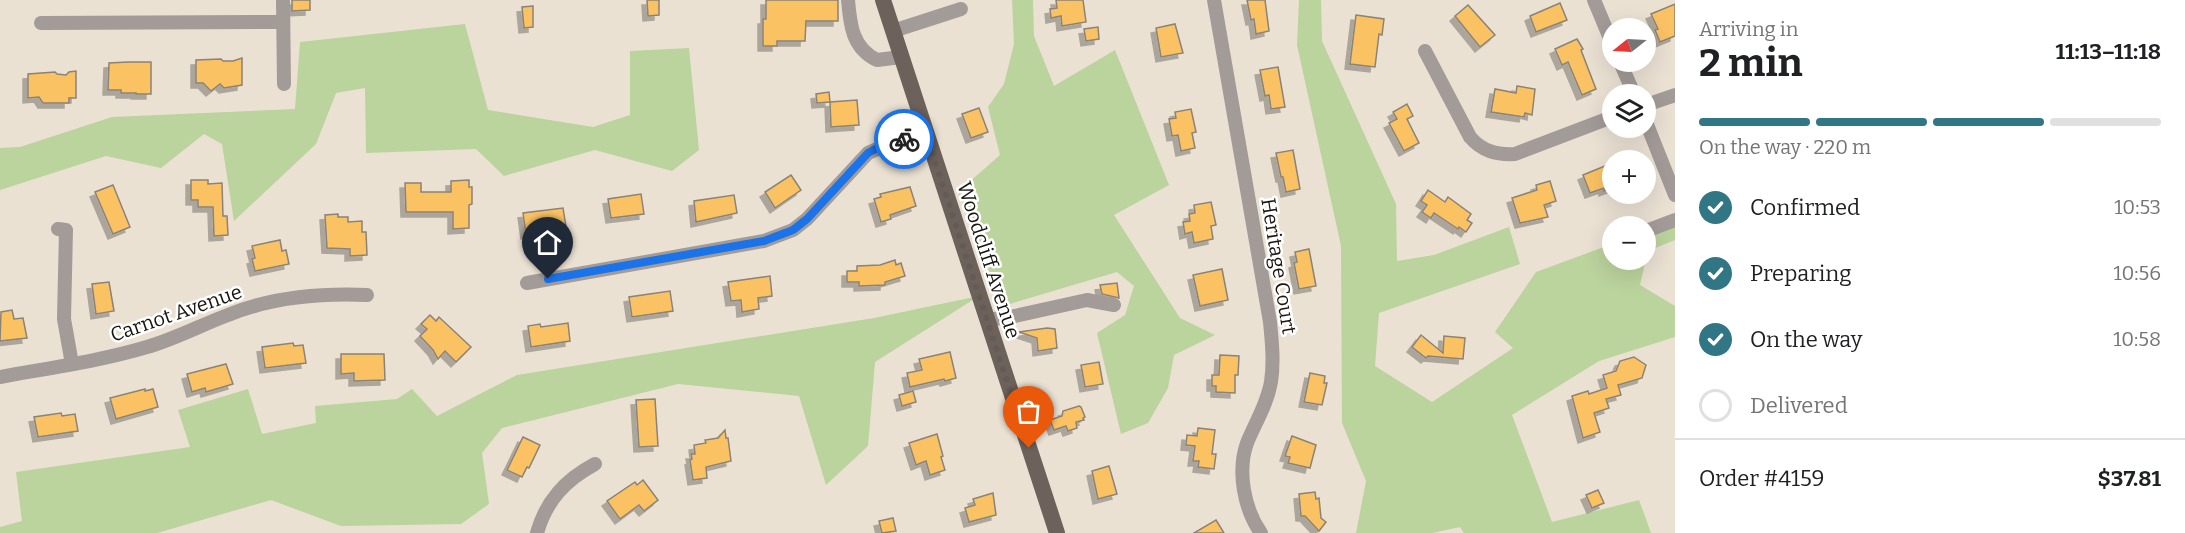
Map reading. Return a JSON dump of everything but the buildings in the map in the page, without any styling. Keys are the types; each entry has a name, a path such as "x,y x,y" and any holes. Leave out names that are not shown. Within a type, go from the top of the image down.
{"main road":[{"name":"Woodcliff Avenue","path":"883,0 1057,533"}],"street":[{"path":"283,0 284,84"},
{"path":"848,0 851,26 863,50 877,60 901,57"},
{"name":"Heritage Court","path":"1214,0 1270,322 1273,357 1270,383 1266,402 1246,446 1242,475 1249,507 1262,533"},
{"path":"1594,0 1602,19"},
{"path":"893,31 961,9"},
{"path":"41,23 283,22"},
{"path":"1425,51 1470,136 1480,147 1491,153 1515,154 1602,121"},
{"path":"1656,101 1675,94"},
{"path":"527,283 764,241 793,230 807,219 868,153 891,143 926,134"},
{"path":"1652,138 1675,195"},
{"path":"1656,227 1675,220"},
{"path":"58,229 66,230 64,319 72,364"},
{"name":"Carnot Avenue","path":"0,377 115,356 149,347 229,314 260,304 319,295 367,295"},
{"path":"987,320 1087,300 1114,305"},
{"path":"537,533 545,510 559,490 583,470 595,464"}],"green space":[{"path":"1012,0 1033,0 1034,36 1054,86 1115,50 1169,185 1114,215 1180,318 1215,335 1174,355 1168,388 1148,423 1121,434 1097,333 1125,315 1134,286 1117,272 1003,306 958,192 1000,155 988,107 1004,84 1014,44"},
{"path":"1299,0 1321,0 1322,41 1396,204 1397,261 1434,255 1509,227 1520,264 1379,313 1375,366 1432,402 1513,348 1495,332 1536,272 1602,248 1602,270 1644,270 1640,285 1675,306 1675,337 1599,361 1512,415 1552,522 1639,500 1651,533 1464,533 1460,527 1432,533 1356,533 1366,481 1342,423 1341,246 1297,45"},
{"path":"465,24 488,110 593,127 630,115 630,51 689,48 699,150 672,171 595,150 504,176 476,149 366,153 365,88 336,93 316,144 234,221 222,144 204,134 161,168 106,156 0,190 0,148 20,147 112,117 295,109 300,42"},
{"path":"1675,220 1675,240 1656,248 1656,227"},
{"path":"979,296 875,362 868,446 826,485 799,396 678,384 502,428 482,453 489,504 461,524 341,526 271,500 157,533 0,533 0,527 22,521 16,472 190,447 178,410 248,389 262,434 316,423 315,406 397,399 412,389 437,416 517,375 874,318"}],"way so far":[{"path":"904,139 926,134 1029,448"}],"route":[{"path":"548,279 764,241 793,230 807,219 868,153 904,139"}]}
